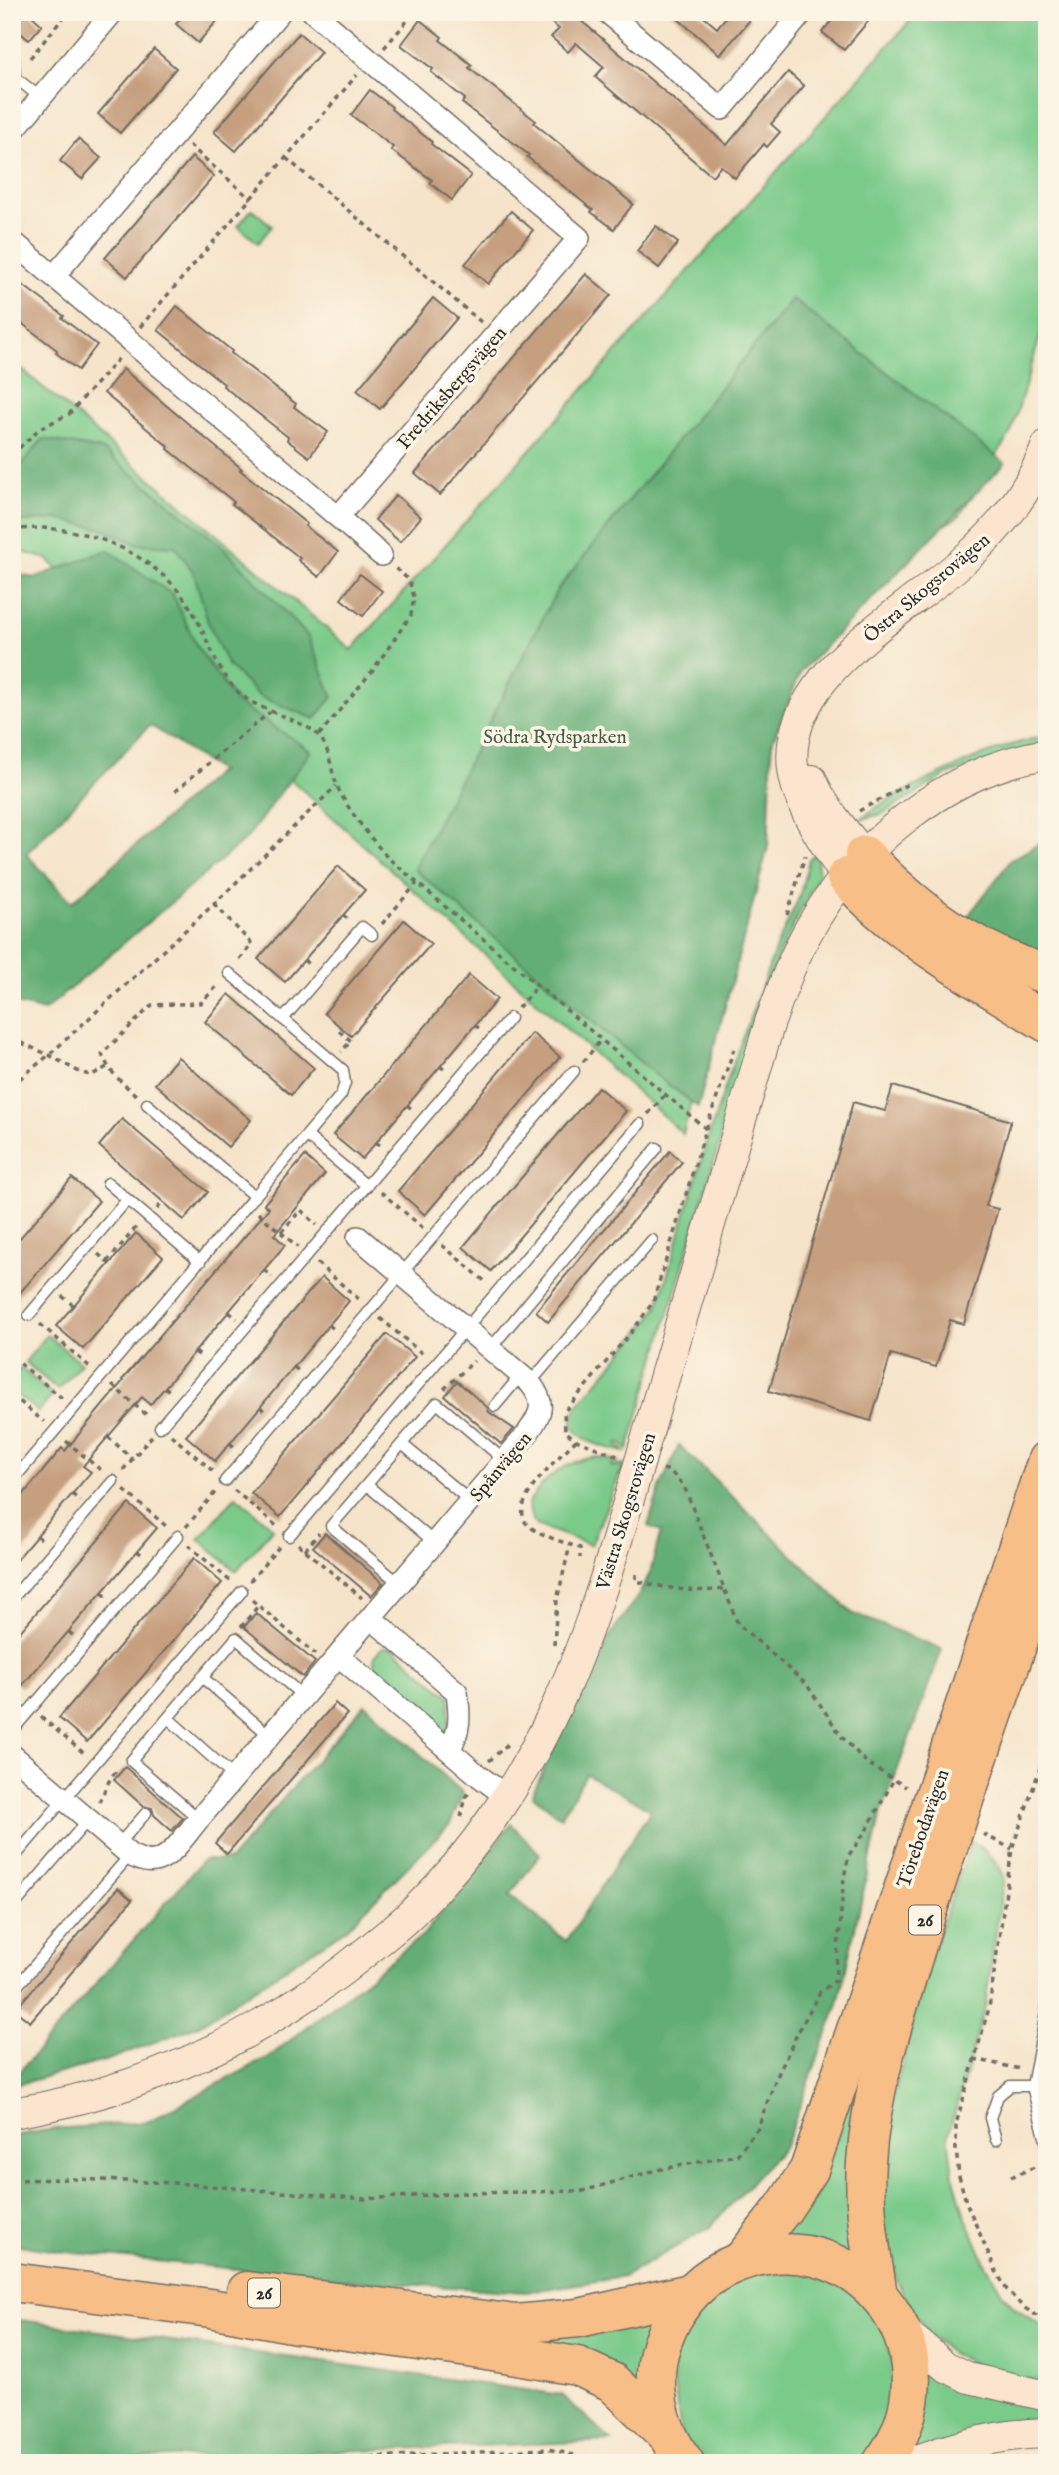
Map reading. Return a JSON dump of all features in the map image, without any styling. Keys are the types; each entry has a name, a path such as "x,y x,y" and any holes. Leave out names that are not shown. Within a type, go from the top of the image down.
{"highway":[{"path":"855,866 940,924 998,957 1047,975"},
{"path":"855,866 858,891 930,949 1047,1023"},
{"name":"Törebodavägen","path":"743,2259 768,2229 808,2170 1047,1460"},
{"name":"Törebodavägen","path":"878,2294 869,2225 866,2165 872,2112 886,2052 932,1896 1047,1558"},
{"name":"26","path":"680,2456 660,2416 656,2394 659,2350 666,2329 691,2293 715,2273 743,2259 779,2253 816,2257 850,2271 878,2294 900,2328 910,2359 910,2399 898,2438 882,2463"},
{"name":"26","path":"12,2262 516,2323 579,2318 691,2293"},
{"name":"26","path":"12,2282 210,2308 297,2325 480,2349 577,2366 612,2382 680,2456"}],"street":[{"path":"12,132 113,12"},
{"path":"54,276 280,12"},
{"name":"Fredriksbergsvägen","path":"313,12 579,238 338,517"},
{"path":"607,12 722,109 803,12"},
{"path":"12,240 381,555"},
{"name":"Östra Skogsrovägen","path":"855,866 810,817 795,782 792,744 795,727 817,687 834,667 858,644 965,560 1008,516 1029,483 1047,445"},
{"name":"Västra Skogsrovägen","path":"12,2113 100,2094 158,2075 220,2048 296,2005 353,1963 415,1911 461,1859 506,1796 533,1752 557,1706 581,1648 602,1589 766,1035 789,969 811,926 855,866 901,821 967,780 1019,760 1047,754"},
{"path":"359,1237 525,1379"},
{"name":"Spånvägen","path":"124,1850 144,1861 158,1860 170,1852 339,1656 367,1609 400,1585 537,1419 541,1406 539,1394 525,1379"},
{"path":"367,1609 457,1692 461,1720 449,1750"},
{"path":"339,1656 506,1796"},
{"path":"12,1755 124,1850"},
{"path":"900,2328 946,2366 969,2378 1047,2396"},
{"path":"910,2463 975,2441 1022,2433 1047,2433"}],"lane":[{"path":"12,39 13,75 41,98"},
{"path":"284,1019 362,927 372,935"},
{"path":"12,1481 341,1095 345,1083 343,1070 229,974"},
{"path":"160,1427 510,1018"},
{"path":"225,1482 575,1071"},
{"path":"147,1104 252,1201"},
{"path":"289,1536 640,1124"},
{"path":"307,1136 366,1186"},
{"path":"490,1349 657,1148"},
{"path":"108,1183 200,1262"},
{"path":"29,1315 127,1200"},
{"path":"338,1220 359,1237"},
{"path":"495,1406 525,1379 652,1240"},
{"path":"400,1585 331,1526 437,1404 504,1460"},
{"path":"402,1444 470,1501"},
{"path":"12,1599 113,1481"},
{"path":"367,1485 435,1543"},
{"path":"12,1731 178,1536"},
{"path":"12,1860 242,1591"},
{"path":"199,1819 131,1761 202,1677 236,1639 304,1697"},
{"path":"202,1677 270,1736"},
{"path":"168,1718 234,1777"},
{"path":"12,1992 124,1850 146,1812"},
{"path":"12,1908 88,1820"},
{"path":"1047,2008 1044,2035 1032,2086 1047,2145"},
{"path":"996,2140 990,2118 998,2096 1010,2086 1032,2086"}],"path":[{"path":"13,75 68,12"},
{"path":"12,455 39,429 69,414 127,350 134,334 369,60 379,54 415,12"},
{"path":"176,134 251,199"},
{"path":"286,158 496,335"},
{"path":"12,530 54,528 87,534 120,548 151,566 176,586 194,613 217,666 236,691 319,736 326,748 336,786 366,832 387,857 706,1129 653,1302 634,1329 564,1412 565,1431 576,1440 621,1457"},
{"path":"319,736 373,670 411,615 414,597 410,580 381,555"},
{"path":"175,791 271,712"},
{"path":"12,1085 49,1055 214,904 336,786"},
{"path":"147,1104 115,1077 102,1054 152,1005 201,1003 229,974 252,944 214,904"},
{"path":"510,1018 537,986"},
{"path":"333,1062 351,1041 339,1031"},
{"path":"12,1039 81,1073 92,1075 107,1067"},
{"path":"575,1071 601,1041"},
{"path":"640,1124 665,1095"},
{"path":"252,1201 281,1232 435,1365"},
{"path":"281,1232 300,1210 327,1233"},
{"path":"107,1262 146,1215"},
{"path":"29,1315 289,1536 367,1609"},
{"path":"437,1404 442,1392 452,1380 490,1349"},
{"path":"12,1357 75,1409"},
{"path":"12,1395 316,1655"},
{"path":"113,1481 160,1427"},
{"path":"108,1437 132,1458"},
{"path":"576,1440 531,1488 523,1503 523,1515 526,1524 536,1531 580,1548 580,1558"},
{"path":"655,1466 670,1471 684,1486 738,1624 807,1685 842,1737 867,1763 915,1792"},
{"path":"178,1536 225,1482"},
{"path":"242,1591 289,1536"},
{"path":"552,1655 556,1600 570,1545"},
{"path":"636,1574 636,1581 678,1591 724,1589"},
{"path":"236,1639 244,1623 259,1605"},
{"path":"12,1692 111,1777"},
{"path":"458,1824 466,1797 479,1776 496,1753 515,1735"},
{"path":"982,1833 1012,1849 1047,1748"},
{"path":"88,1820 111,1777 124,1763 131,1761"},
{"path":"12,2180 74,2179 175,2183 365,2199 463,2193 583,2192 656,2170 737,2155 758,2128 775,2081 809,2012 820,1993 835,1981 844,1877 849,1855 867,1829 894,1779"},
{"path":"974,2059 1035,2071"},
{"path":"1011,2177 1044,2164"},
{"path":"240,2463 536,2449 574,2455 587,2463"}],"green space":[{"name":"Södra Rydsparken","path":"918,12 1040,12 1047,20 1047,314 1011,432 960,515 857,585 764,712 762,818 683,1134 47,559 12,549 12,361 352,650"},
{"path":"252,209 272,226 258,243 238,226"},
{"path":"792,299 1005,463 801,671 772,743 768,847 698,1107 653,1073 414,869 557,590"},
{"path":"43,439 103,450 223,547 308,636 333,697 315,719 260,697 227,664 208,622 194,573 175,546 137,544 102,529 58,519 12,523 12,476"},
{"path":"108,550 173,595 197,647 237,703 311,751 247,838 44,1011 12,1003 12,573 34,578","holes":["150,725 219,771 72,902 26,854"]},
{"path":"1047,736 1047,742 947,775 882,814 861,819 892,798 955,767 1000,749"},
{"path":"1047,839 1047,955 965,920 1011,860"},
{"path":"816,853 819,874 779,954 764,994 628,1450 619,1442 617,1444 625,1452 596,1444 577,1432 572,1426 573,1417 578,1405 658,1306 733,1064 776,948 799,898 809,859"},
{"path":"47,1335 81,1363 58,1390 25,1362"},
{"path":"21,1368 53,1395 38,1412 12,1391 12,1378"},
{"path":"679,1445 852,1613 942,1649 880,1817 838,2004 785,2146 709,2228 623,2277 526,2292 344,2280 57,2251 12,2244 12,2136 54,2129 147,2122 269,2057 423,1935 511,1824 540,1854 510,1895 566,1941 651,1810 586,1774 561,1817 532,1795 598,1653 640,1593 650,1573 661,1531 648,1526 660,1488"},
{"path":"597,1457 618,1461 611,1465 612,1467 624,1464 591,1545 538,1526 532,1520 528,1504 541,1486 566,1466"},
{"path":"236,1496 273,1528 236,1571 199,1539"},
{"path":"387,1647 393,1648 450,1697 448,1734 374,1668 374,1656"},
{"path":"365,1704 463,1793 450,1824 346,1929 199,2025 108,2060 12,2086 12,2080 203,1860 230,1860"},
{"path":"971,1841 990,1856 1004,1876 985,2007 948,2136 953,2175 965,2216 985,2263 1002,2293 1014,2307 1047,2329 1047,2383 992,2373 949,2352 931,2336 914,2314 898,2283 881,2225 884,2134 925,1974"},
{"path":"857,2068 865,2069 863,2262 775,2245"},
{"path":"823,2270 882,2318 899,2393 865,2463 700,2463 682,2441 669,2348 729,2275"},
{"path":"663,2304 647,2388 460,2329"},
{"path":"12,2319 562,2395 612,2441 12,2463"},
{"path":"922,2365 965,2391 994,2400 1047,2408 1047,2424 900,2459"}],"building":[{"path":"12,12 28,12 42,25 29,40 12,26"},
{"path":"186,12 206,12 217,21 198,43 176,24"},
{"path":"539,12 571,12 727,145 788,72 804,86 771,124 780,132 767,147 764,144 735,178 721,166 712,176 595,77 604,67 576,43 568,52 551,37 559,29"},
{"path":"670,12 698,12 717,28 730,12 741,12 750,20 720,55"},
{"path":"839,12 876,12 844,50 822,32"},
{"path":"420,20 472,65 469,68 633,204 614,229 527,157 529,155 462,103 465,99 431,72 433,69 401,45"},
{"path":"299,33 321,52 236,151 214,132"},
{"path":"154,49 176,68 120,133 98,114"},
{"path":"370,90 471,175 452,200 430,183 432,180 391,150 393,147 351,115"},
{"path":"78,139 101,158 82,179 60,161"},
{"path":"192,157 214,176 127,277 105,258"},
{"path":"511,211 533,230 488,284 465,264"},
{"path":"656,226 678,243 659,268 637,251"},
{"path":"586,274 611,295 440,495 415,473"},
{"path":"12,277 97,345 78,370 56,353 57,350 12,316"},
{"path":"433,298 457,318 380,409 357,390"},
{"path":"177,306 296,404 294,407 328,432 309,457 158,330"},
{"path":"123,369 338,552 319,577 104,393"},
{"path":"396,495 421,517 400,542 375,520"},
{"path":"360,574 382,591 363,616 341,599"},
{"path":"338,866 365,890 285,982 258,959"},
{"path":"404,920 431,944 351,1036 324,1013"},
{"path":"469,975 497,999 362,1159 333,1135"},
{"path":"229,994 314,1068 291,1095 205,1022"},
{"path":"532,1033 560,1057 425,1215 398,1191"},
{"path":"178,1057 251,1120 228,1147 155,1084"},
{"path":"893,1086 1011,1121 986,1206 998,1209 964,1324 950,1320 936,1367 891,1354 871,1421 769,1391 853,1102 885,1111"},
{"path":"598,1087 626,1111 491,1271 463,1247"},
{"path":"122,1119 208,1192 184,1220 99,1146"},
{"path":"670,1151 682,1162 548,1322 536,1311"},
{"path":"305,1156 325,1174 274,1235 285,1245 150,1405 142,1397 83,1466 91,1472 12,1565 12,1508 62,1448 65,1451 269,1208 264,1204"},
{"path":"72,1178 99,1201 12,1302 12,1247"},
{"path":"136,1233 163,1257 83,1349 56,1326"},
{"path":"322,1277 349,1301 215,1461 186,1436"},
{"path":"387,1334 415,1357 280,1517 251,1493"},
{"path":"457,1381 487,1407 489,1412 514,1429 501,1444 445,1396"},
{"path":"129,1504 157,1528 21,1687 12,1679 12,1641"},
{"path":"325,1533 383,1583 371,1596 313,1547"},
{"path":"194,1558 222,1583 87,1742 59,1718"},
{"path":"256,1613 315,1662 303,1677 244,1627"},
{"path":"335,1703 347,1714 227,1854 215,1843"},
{"path":"125,1767 183,1818 172,1831 154,1815 152,1808 143,1806 114,1780"},
{"path":"118,1888 132,1900 30,2022 15,2010"}]}
